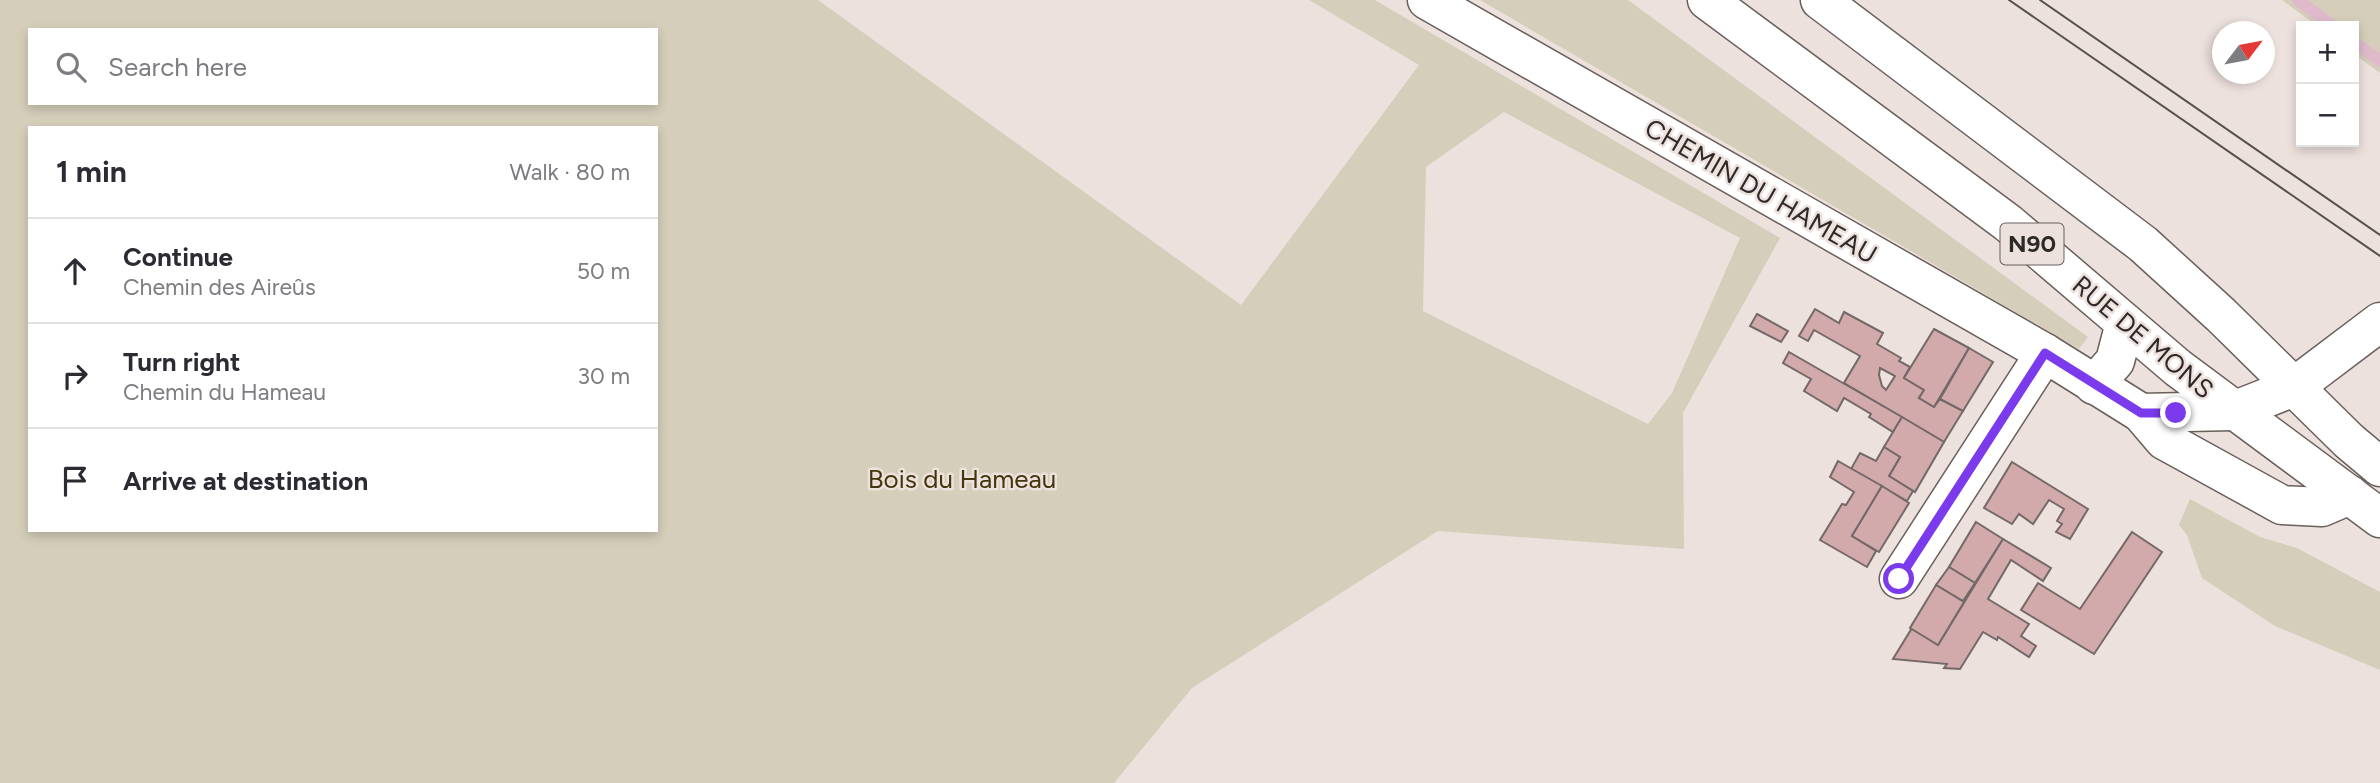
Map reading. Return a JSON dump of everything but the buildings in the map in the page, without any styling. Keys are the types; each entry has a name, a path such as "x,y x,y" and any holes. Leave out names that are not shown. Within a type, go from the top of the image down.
{"main road":[{"name":"CHEMIN DU HAMEAU","path":"1427,0 2045,353 2141,413 2164,440 2282,505 2322,508 2350,495"},
{"name":"RUE DE MONS","path":"1707,0 2008,223 2178,368 2380,518"},
{"name":"N90","path":"1820,0 2144,244 2221,315 2349,441 2380,467"},
{"path":"2141,413 2233,411 2294,387 2380,321"},
{"path":"2094,385 2115,361 2125,323"},
{"path":"1899,579 2045,353"}],"green space":[{"name":"Bois du Hameau","path":"0,0 818,0 1241,305 1419,65 1309,0 1375,0 1780,238 1683,413 1684,549 1438,531 1192,688 1114,783 0,783","holes":["1504,112 1740,238 1672,393 1648,424 1423,311 1426,167"]},
{"path":"1480,0 1628,0 2088,337 2079,349"},
{"path":"2282,0 2380,0 2380,73 2359,58 2359,21 2310,21"},
{"path":"2190,499 2260,537 2297,548 2380,592 2380,670 2275,626 2202,578 2187,535 2179,525"}],"waterway":[{"path":"2298,0 2326,21"},
{"path":"2359,46 2380,61"}],"tram line":[{"path":"2009,0 2380,256"},
{"path":"2040,0 2380,235"}],"route":[{"path":"1899,579 2045,353 2141,413 2176,413"}]}
